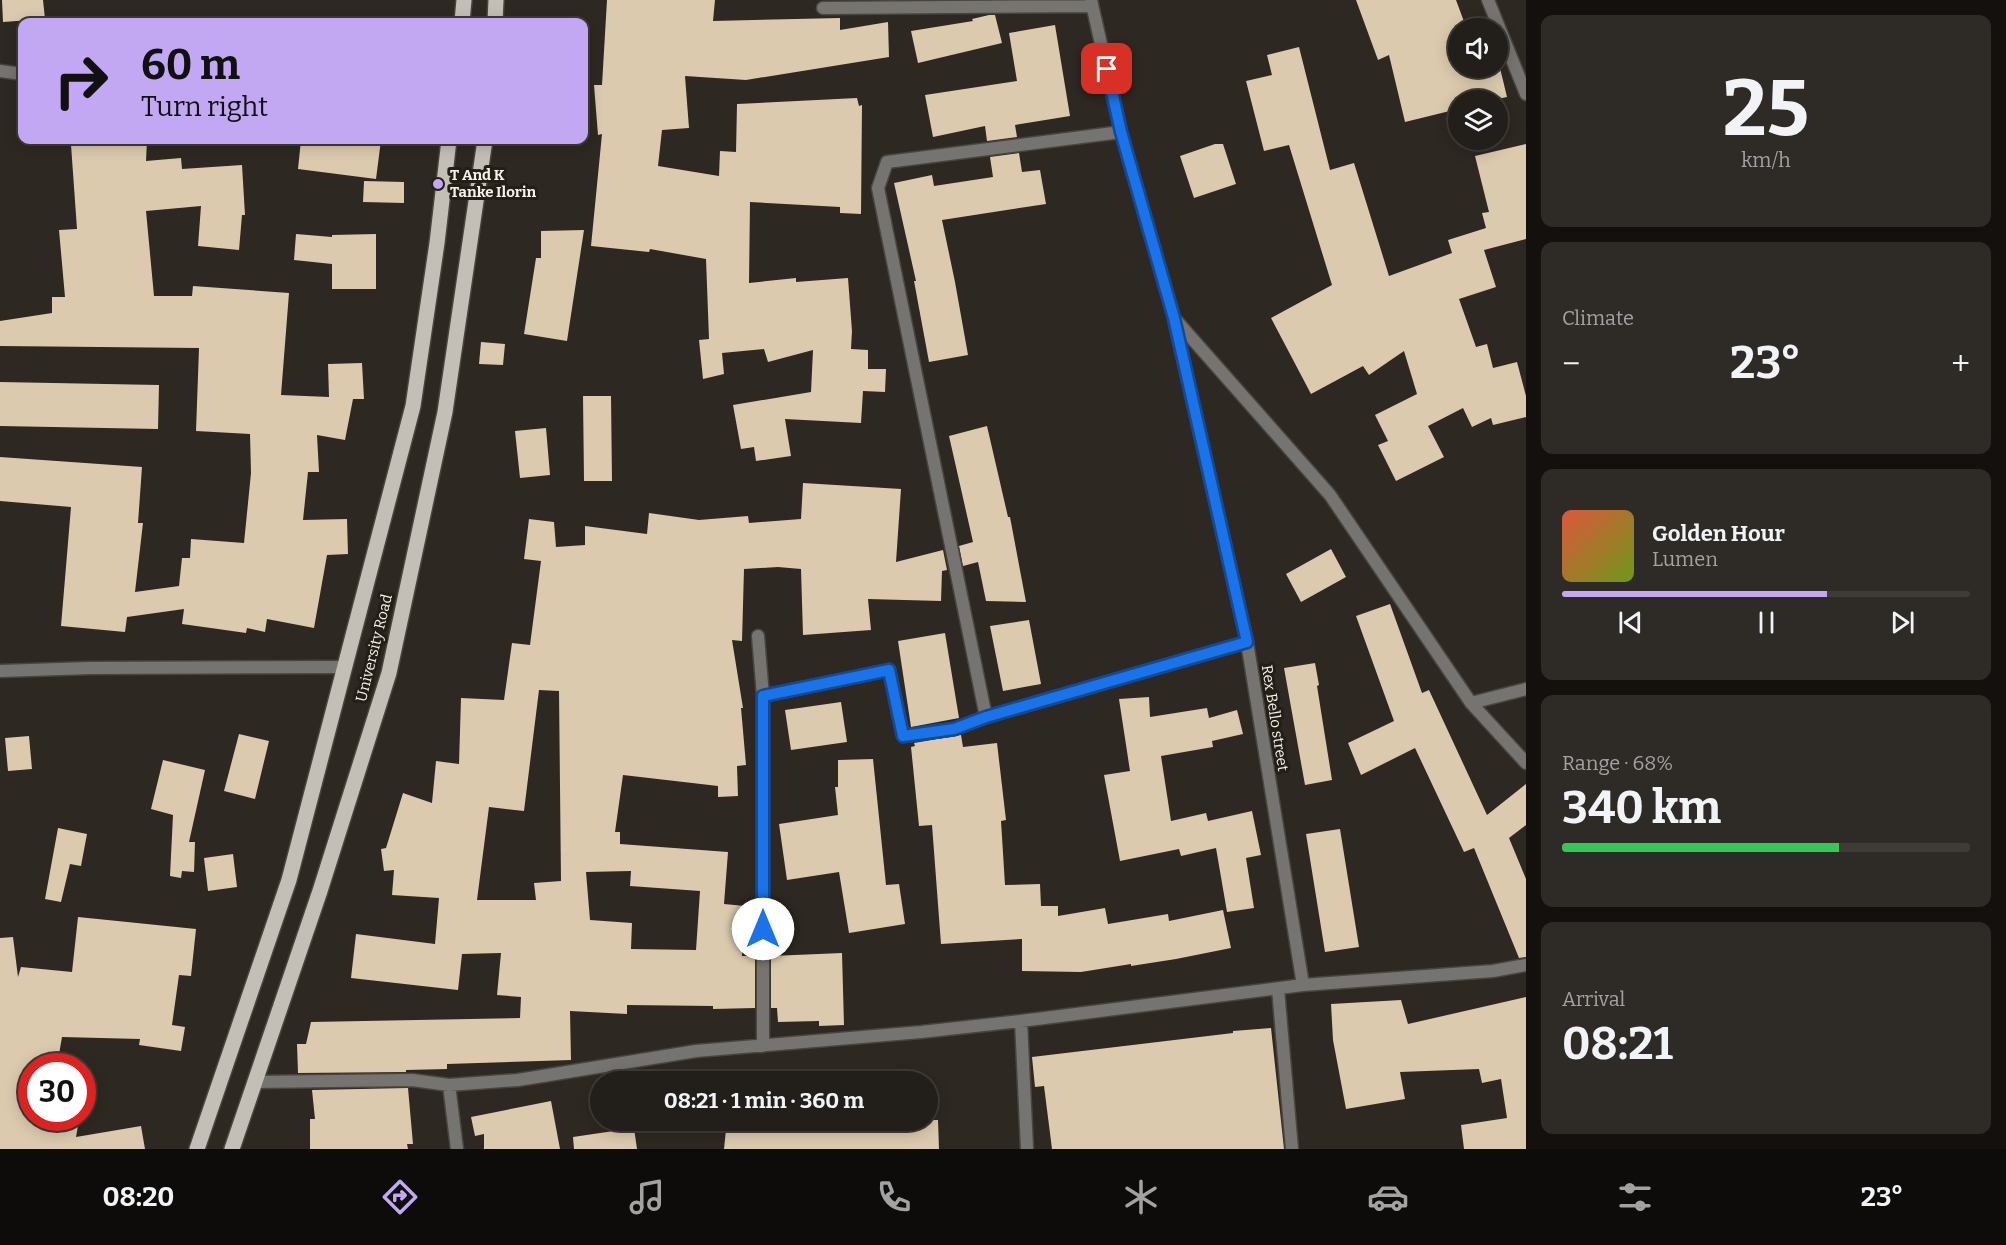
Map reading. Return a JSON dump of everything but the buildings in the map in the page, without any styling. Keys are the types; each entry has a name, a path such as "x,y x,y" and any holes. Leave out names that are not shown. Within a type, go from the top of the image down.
{"main road":[{"path":"462,18 464,0"},
{"path":"495,18 496,0"},
{"name":"University Road","path":"197,1149 289,880 413,406 437,243 449,144"},
{"name":"University Road","path":"232,1149 320,891 389,673 445,412 484,144"}],"street":[{"path":"1488,0 1526,94"},
{"path":"823,8 1092,3"},
{"name":"Rex Bello street","path":"1092,3 1121,132 1174,318 1247,642 1304,985"},
{"path":"0,71 18,73"},
{"path":"986,717 878,188 887,162 1121,132"},
{"path":"1174,318 1330,495 1471,703 1526,763"},
{"path":"758,636 763,696 763,1046"},
{"path":"763,696 889,670 903,736 954,729 986,717 1247,642"},
{"path":"0,671 90,668 345,667"},
{"path":"1471,703 1526,689"},
{"path":"255,1082 412,1080 449,1085 518,1080 696,1052 1021,1021 1304,985 1493,971 1526,965"},
{"path":"1278,989 1292,1149"},
{"path":"1021,1021 1027,1149"},
{"path":"449,1085 457,1149"}],"place":[{"name":"T And K Tanke Ilorin","path":"438,184"}],"route":[{"path":"763,929 763,696 889,670 903,736 954,729 986,717 1247,642 1174,318 1121,132 1107,69"}]}
